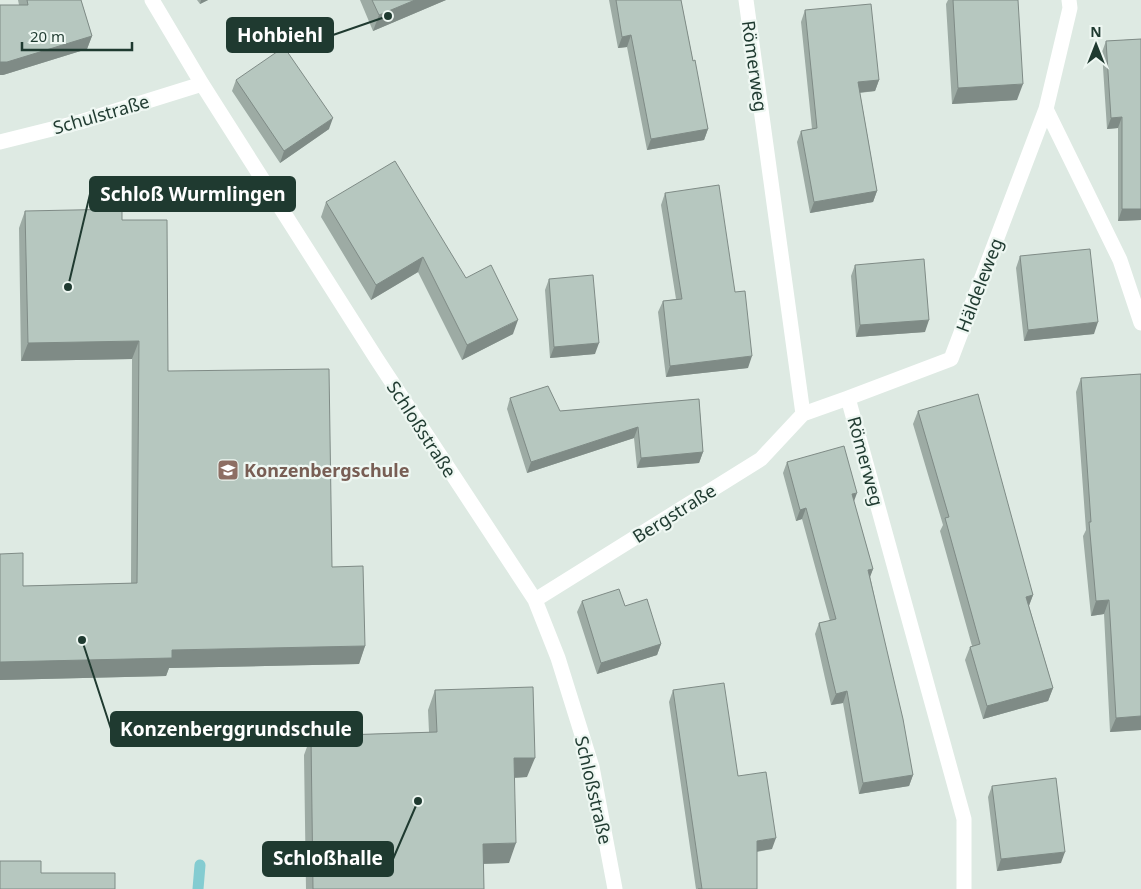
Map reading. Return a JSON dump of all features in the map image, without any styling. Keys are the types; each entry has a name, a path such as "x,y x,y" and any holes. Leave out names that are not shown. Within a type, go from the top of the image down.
{"street":[{"name":"Schloßstraße","path":"152,0 202,84 370,350 535,600 558,658 592,767 616,889"},
{"name":"Römerweg","path":"746,0 803,414 848,398 964,819 964,889"},
{"name":"Häldeleweg","path":"848,398 951,358 1046,109 1070,8 1070,0"},
{"name":"Schulstraße","path":"0,142 80,122 202,84"},
{"path":"1046,109 1120,260 1141,323"},
{"name":"Bergstraße","path":"535,600 760,459 803,414"}],"building":[{"path":"27,0 81,0 92,36 7,62 0,62 0,5 28,5"},
{"path":"372,0 415,0 379,15"},
{"path":"616,0 681,0 708,129 651,139 631,35 622,37"},
{"path":"953,0 1018,0 1023,84 958,88"},
{"path":"871,4 879,80 858,82 877,191 814,202 801,131 817,128 805,10"},
{"path":"1141,39 1141,209 1122,209 1122,117 1111,118 1106,41"},
{"path":"284,47 333,118 284,151 236,80"},
{"path":"395,161 466,278 491,265 518,320 467,345 423,257 376,285 326,202"},
{"path":"719,185 735,292 745,291 752,356 670,366 663,301 682,299 665,193"},
{"path":"122,209 122,220 167,220 168,371 329,369 332,567 363,566 365,646 172,650 172,658 0,662 0,554 23,553 23,586 137,583 139,341 28,343 25,211"},
{"path":"1090,249 1098,322 1028,330 1020,256"},
{"path":"924,259 929,320 860,325 855,265"},
{"path":"593,275 599,343 554,347 549,279"},
{"path":"1141,374 1141,716 1116,718 1109,600 1096,601 1089,522 1091,522 1081,378"},
{"path":"548,386 560,411 699,399 703,452 641,458 638,427 531,462 510,398"},
{"path":"978,394 1033,595 1026,597 1053,688 987,706 970,647 980,644 945,518 949,517 918,411"},
{"path":"844,446 857,493 852,494 873,569 868,570 903,719 913,775 863,783 847,691 836,694 819,623 836,619 806,508 800,510 787,462"},
{"path":"619,589 625,606 647,599 661,644 601,663 582,601"},
{"path":"724,683 738,776 766,772 776,838 757,841 757,889 702,889 673,690"},
{"path":"533,687 535,758 514,758 516,843 483,844 484,889 313,889 311,736 437,732 435,690"},
{"path":"1056,778 1065,852 1001,859 992,786"},
{"path":"0,861 41,861 41,873 115,873 115,889 0,889"}],"waterway":[{"path":"198,889 200,865"}],"place":[{"name":"Hohbiehl","path":"388,16"},
{"name":"Schloß Wurmlingen","path":"68,287"},
{"name":"Konzenbergschule","path":"228,470"},
{"name":"Konzenberggrundschule","path":"82,640"},
{"name":"Schloßhalle","path":"418,801"}]}
